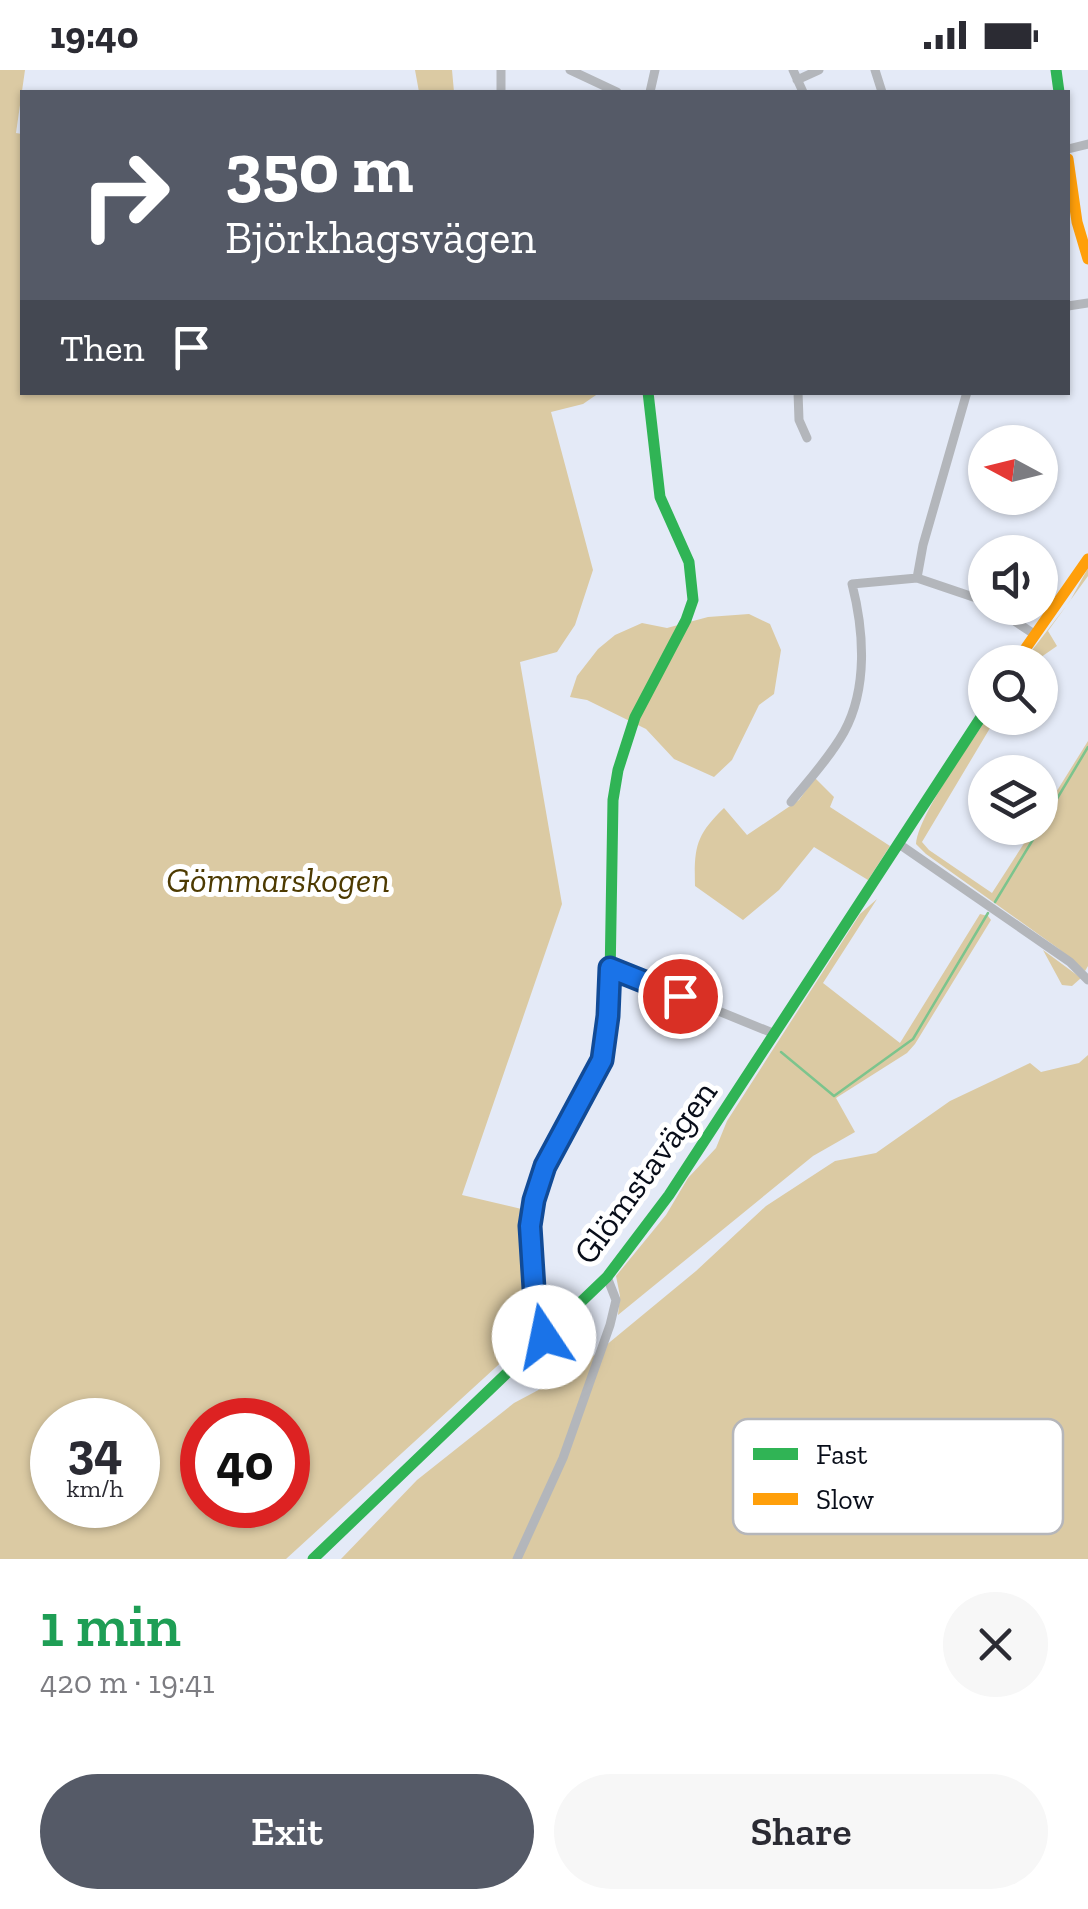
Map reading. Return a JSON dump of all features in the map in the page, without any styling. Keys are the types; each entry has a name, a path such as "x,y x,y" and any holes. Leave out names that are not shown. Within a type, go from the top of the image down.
{"main road":[{"path":"1070,173 1077,222 1088,259"},
{"path":"544,1337 536,1320 530,1226 545,1166 602,1060 608,1016 613,800 618,770 635,717 693,600 689,562 660,498 648,395"},
{"path":"1027,645 1088,559"},
{"name":"Glömstavägen","path":"313,1559 608,1277 670,1195 969,735"}],"street":[{"path":"570,70 614,90"},
{"path":"795,75 818,70"},
{"path":"798,395 806,438"},
{"path":"917,578 923,544 966,395"},
{"path":"792,802 844,730 858,697 862,636 852,584 917,578 968,595"},
{"path":"1020,625 1034,634"},
{"path":"899,844 1058,954 1088,980"},
{"path":"610,968 775,1034"},
{"path":"516,1559 562,1458 610,1325 616,1300 608,1277"}],"green space":[{"name":"Gömmarskogen","path":"0,70 25,70 16,133 20,134 20,395 596,395 583,404 551,412 593,570 575,625 557,652 520,662 562,904 462,1195 534,1212 541,1326 286,1559 0,1559"},
{"path":"415,70 452,70 454,90 419,90"},
{"path":"1088,568 1088,576 1071,600"},
{"path":"749,614 770,624 781,650 774,694 759,705 732,760 714,777 674,759 646,729 587,700 570,697 577,676 615,635 642,623 667,628 708,617"},
{"path":"1052,625 1048,631 1056,645 1036,645"},
{"path":"976,735 986,735 974,755 968,755 968,765 922,842 992,893 1023,845 1058,845 1058,789 1088,741 1085,971 916,844 935,799"},
{"path":"815,778 834,797 830,807 890,846 868,880 814,847 779,890 743,920 695,886 699,842 724,808 747,835 799,800"},
{"path":"877,899 823,983 900,1043 980,914 991,920 915,1044 836,1098 855,1132 813,1156 618,1315 616,1276 666,1215 688,1178 716,1148 727,1121 860,914"},
{"path":"1043,950 1081,978 1072,986 1062,985"},
{"path":"1088,1055 1088,1559 341,1559 417,1480 514,1403 576,1370 696,1271 766,1206 835,1161 876,1153 950,1101 1030,1063 1041,1072 1079,1063"}],"waterway":[{"path":"1058,797 1088,747"},
{"path":"995,902 1030,845"},
{"path":"781,1052 834,1096 913,1039 988,913"}],"traffic: fast":[{"path":"1056,70 1059,90"},
{"path":"544,1337 536,1327 530,1226 537,1186 604,1052 610,979 613,800 618,770 635,717 693,600 689,562 660,497 648,395"},
{"path":"313,1559 607,1277 669,1195 969,735"}],"traffic: slow":[{"path":"1070,173 1077,222 1088,259"},
{"path":"1028,645 1088,559"}],"route":[{"path":"544,1337 536,1327 530,1226 534,1200 545,1166 602,1060 610,968 680,996"}]}
